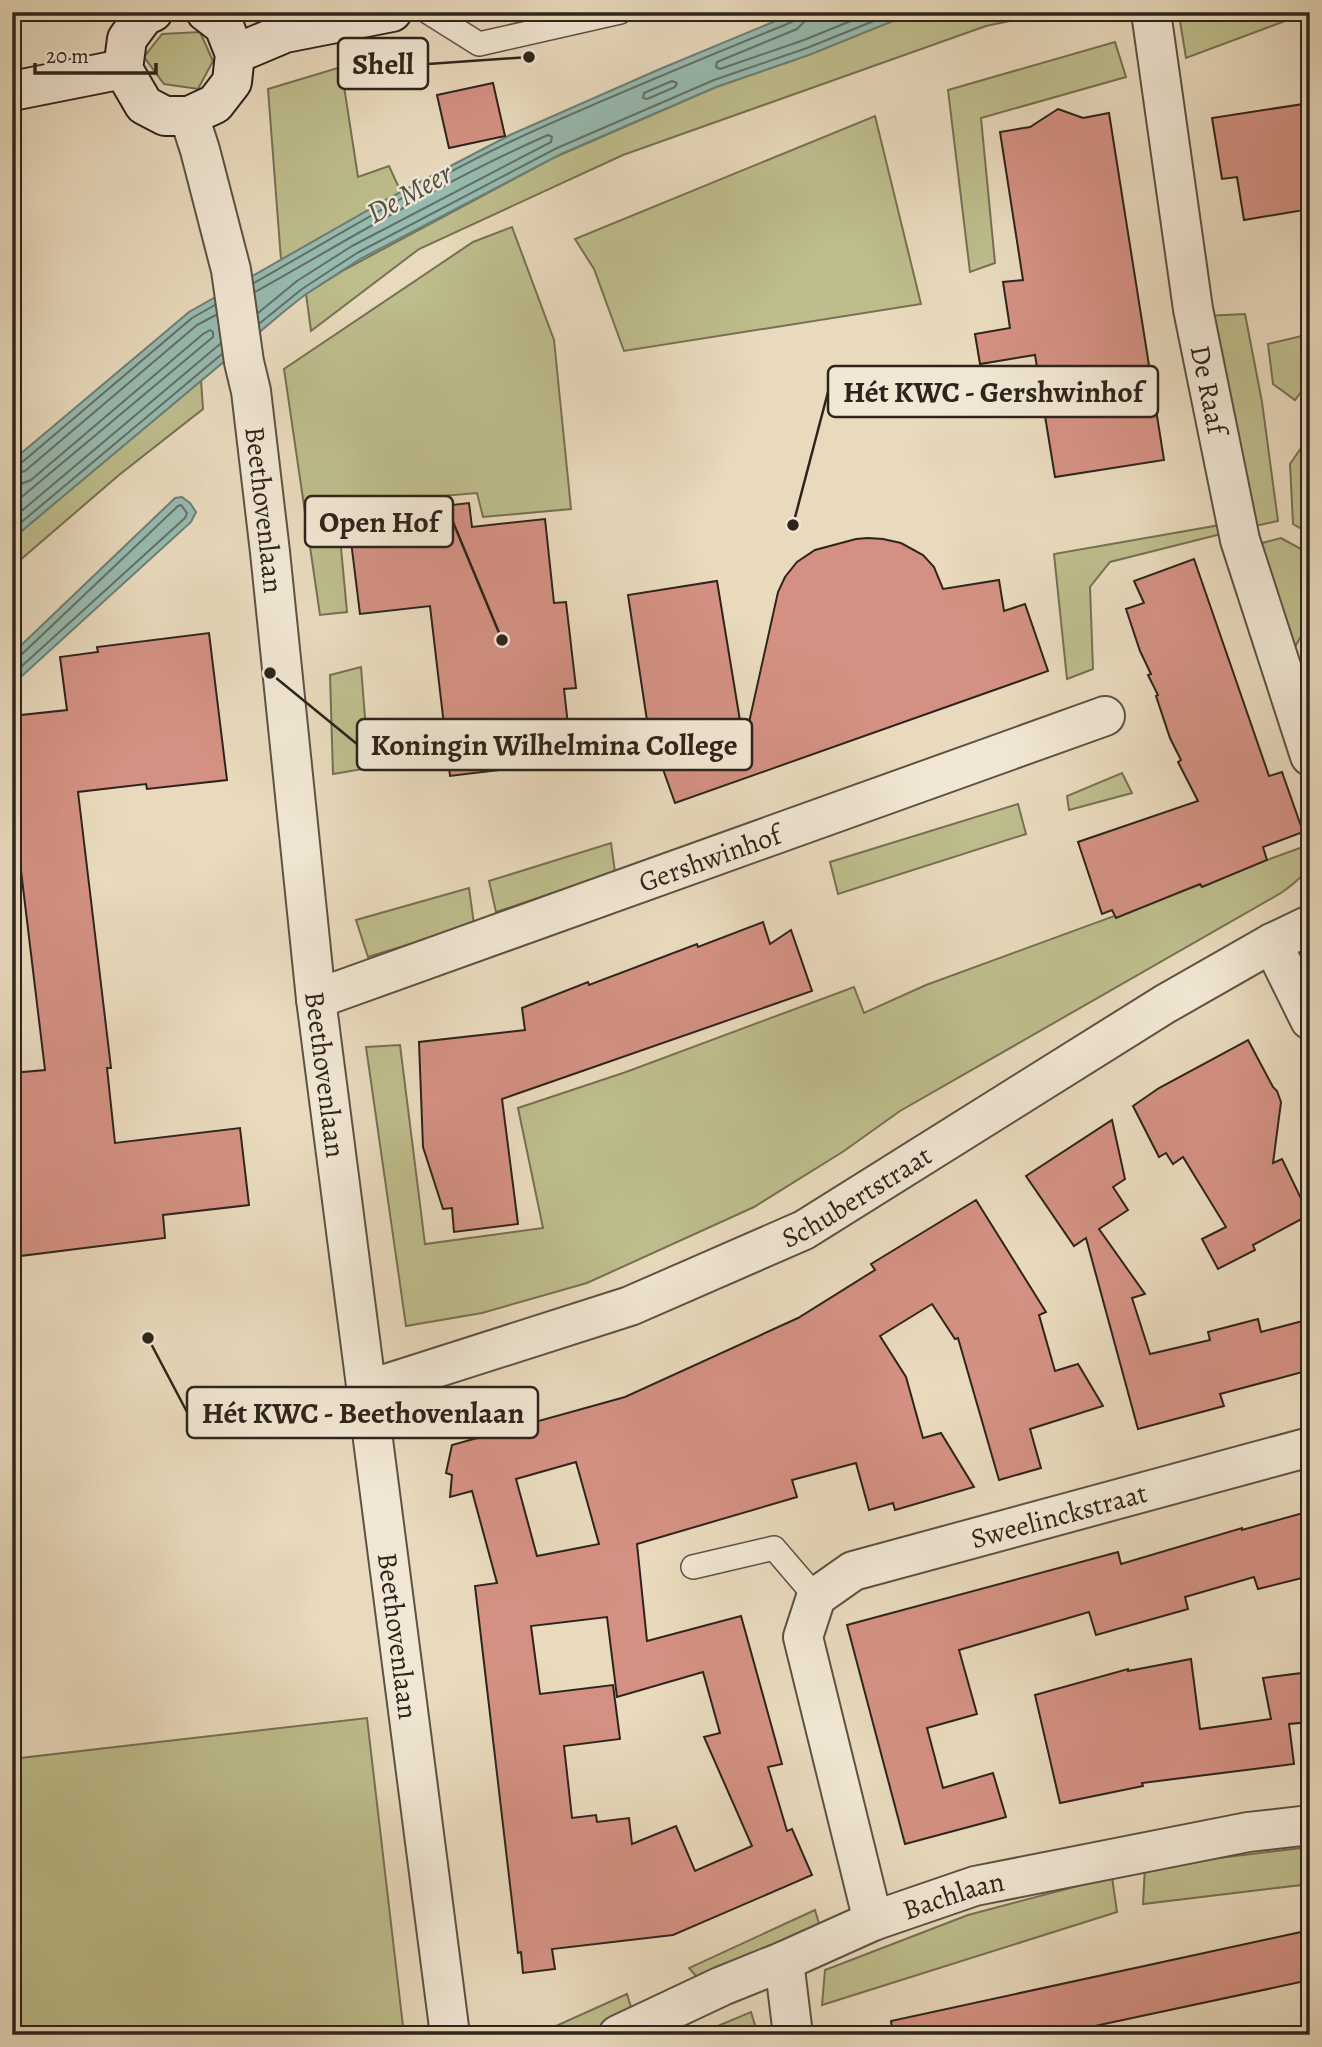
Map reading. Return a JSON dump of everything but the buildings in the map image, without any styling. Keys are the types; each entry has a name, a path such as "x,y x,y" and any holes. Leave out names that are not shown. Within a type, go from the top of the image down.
{"street":[{"path":"153,12 144,16 127,39 123,69 144,105 165,116 189,116 215,104 232,82 235,54 224,26 206,12"},
{"path":"235,54 285,33 392,12"},
{"name":"De Raaf","path":"1151,12 1193,309 1240,540 1310,756"},
{"path":"12,91 123,69"},
{"name":"Beethovenlaan","path":"189,116 231,270 244,362 251,391 316,999 450,2035"},
{"name":"Gershwinhof","path":"316,999 1105,716"},
{"name":"Schubertstraat","path":"368,1390 630,1306 804,1230 1165,1003 1272,943 1310,925"},
{"path":"1272,943 1310,1020"},
{"name":"Sweelinckstraat","path":"816,1597 853,1571 1310,1447"},
{"path":"816,1597 803,1637 873,1922"},
{"name":"Bachlaan","path":"618,2035 722,1986 873,1922 975,1886 1248,1832 1310,1825"},
{"path":"784,1961 793,2035"}],"lane":[{"path":"428,12 479,44 620,12"},
{"path":"693,1567 774,1548 816,1597"}],"shaded area":[{"path":"915,12 1053,12 986,26 623,155 419,249 311,331 306,294 344,270 553,158 716,87 791,61"},
{"path":"1200,12 1309,12 1186,58 1179,15"},
{"path":"200,32 213,61 198,89 164,84 144,57 162,34"},
{"path":"1115,42 1126,77 981,118 995,263 970,272 948,90"},
{"path":"341,67 358,177 389,166 401,192 281,260 268,89"},
{"path":"875,116 921,304 624,351 594,269 575,239"},
{"path":"512,227 554,340 571,509 483,517 477,493 337,505 347,612 320,615 284,369 473,242"},
{"path":"1245,314 1262,402 1278,521 1246,528 1204,316"},
{"path":"1310,334 1310,380 1295,400 1273,384 1268,344"},
{"path":"201,380 203,409 119,475 12,567 12,539"},
{"path":"1310,435 1310,534 1293,524 1290,464"},
{"path":"1226,524 1229,532 1110,562 1090,587 1093,669 1067,679 1054,554"},
{"path":"1281,538 1310,554 1310,621 1289,657 1251,546"},
{"path":"361,667 369,768 333,774 330,675"},
{"path":"1122,773 1132,793 1069,810 1067,796"},
{"path":"1018,804 1026,834 838,894 830,862"},
{"path":"611,843 615,872 496,912 489,881"},
{"path":"1308,845 1310,861 1304,873 1281,893 900,1111 844,1151 754,1207 587,1283 482,1313 406,1326 366,1047 400,1045 425,1244 543,1228 518,1108 626,1072 854,987 864,1013 926,985"},
{"path":"469,888 474,924 368,957 356,920"},
{"path":"367,1718 404,2035 12,2035 12,1759"},
{"path":"1310,1847 1310,1884 1143,1904 1145,1867"},
{"path":"1112,1877 1117,1912 822,2005 825,1970 968,1915"},
{"path":"815,1910 820,1927 702,1983 689,1968"},
{"path":"627,1994 633,2014 580,2035 536,2035"},
{"path":"751,2012 758,2035 696,2035"}],"water":[{"name":"De Meer","path":"797,12 915,12 809,55 716,87 561,154 360,259 287,309 12,539 12,461 189,312 393,196 510,135"},
{"path":"182,497 196,512 191,522 12,685 12,654 175,498"}],"place":[{"name":"Shell","path":"529,57"},
{"name":"Hét KWC - Gershwinhof","path":"793,525"},
{"name":"Open Hof","path":"502,640"},
{"name":"Koningin Wilhelmina College","path":"270,673"},
{"name":"Hét KWC - Beethovenlaan","path":"148,1338"}]}
